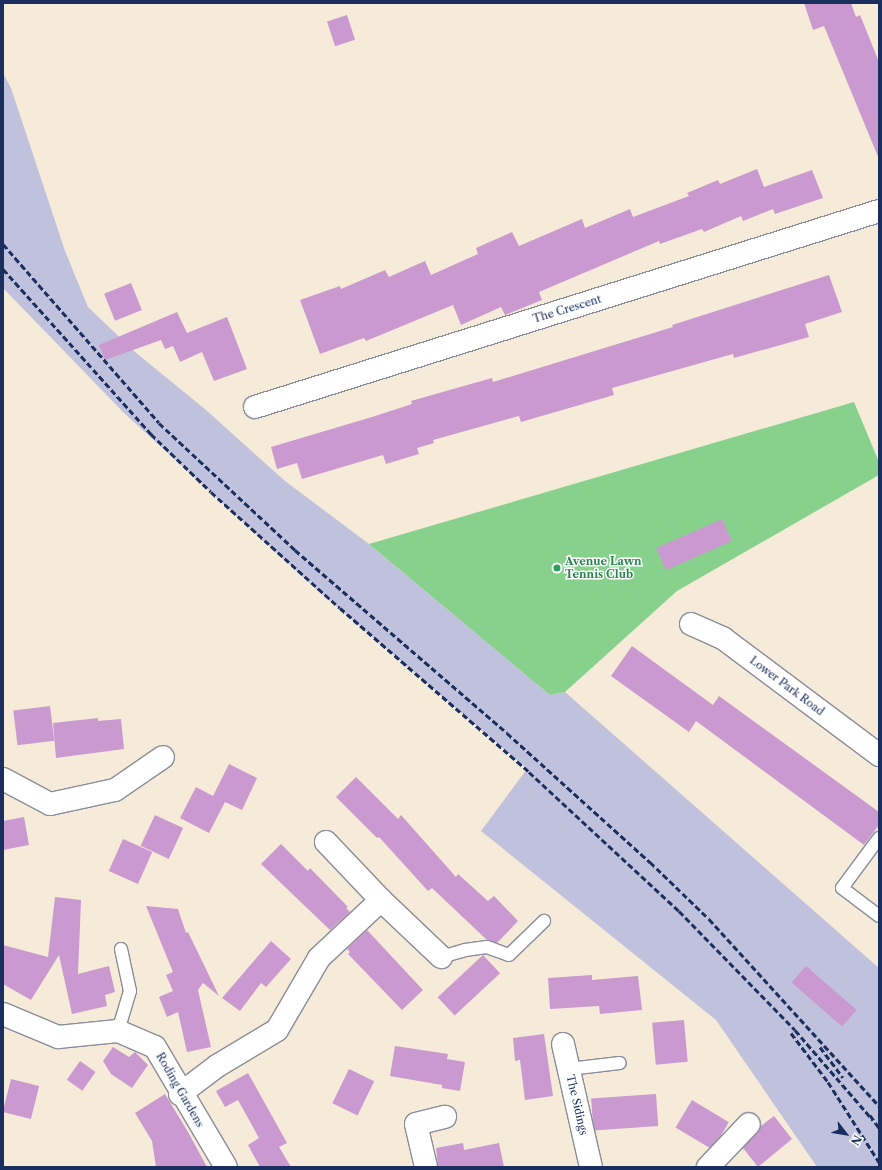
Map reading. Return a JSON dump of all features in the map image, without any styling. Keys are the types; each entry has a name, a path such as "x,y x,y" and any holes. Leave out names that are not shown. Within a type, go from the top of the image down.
{"street":[{"name":"The Crescent","path":"255,407 879,211"},
{"name":"Lower Park Road","path":"691,624 724,639 879,755"},
{"path":"3,779 50,804 115,790 163,757"},
{"path":"326,842 380,900 441,957"},
{"path":"180,1094 217,1066 277,1030 319,958 380,900"},
{"name":"Roding Gardens","path":"4,1016 58,1036 118,1031 155,1046 180,1094 226,1167"},
{"name":"The Sidings","path":"563,1044 592,1167"},
{"path":"426,1167 416,1124 445,1117"},
{"path":"708,1167 748,1124"}],"lane":[{"path":"879,838 842,888 879,916"},
{"path":"441,957 465,950 487,948 509,955 544,921"},
{"path":"118,1031 130,991 121,949"},
{"path":"569,1069 620,1063"}],"shaded area":[{"path":"3,73 11,88 65,251 88,307 135,352 206,410 285,481 369,544 550,695 565,692 879,968 879,1167 817,1167 716,1020 481,831 527,769 317,590 123,412 3,288"}],"green space":[{"name":"Avenue Lawn Tennis Club","path":"854,402 879,462 879,475 677,591 565,692 550,695 369,544"}],"building":[{"path":"804,3 851,3 856,17 860,15 879,62 879,159 824,26 813,30"},
{"path":"347,15 355,40 335,46 327,21"},
{"path":"757,169 764,187 812,170 823,198 775,214 773,209 743,221 741,216 704,232 702,229 660,244 659,241 539,292 542,300 505,315 501,307 461,325 453,305 366,341 364,338 320,354 300,300 340,286 341,289 385,270 389,277 425,261 431,275 478,254 476,248 512,232 519,246 582,219 585,228 630,209 633,217 689,196 687,193 718,180 720,184"},
{"path":"829,275 842,312 805,324 809,337 734,358 733,354 612,388 614,395 521,422 519,416 433,440 434,443 417,448 419,454 386,464 383,455 302,479 297,463 277,469 271,447 412,404 411,401 492,378 493,382 673,327 672,325"},
{"path":"131,283 142,310 115,321 104,294"},
{"path":"177,312 187,333 227,317 247,369 214,381 202,352 180,362 173,346 165,349 161,340 105,360 99,345"},
{"path":"722,519 732,541 666,570 656,548"},
{"path":"632,646 713,705 719,696 879,812 879,825 864,845 696,721 689,732 611,676"},
{"path":"50,706 54,741 18,745 13,711"},
{"path":"98,718 98,721 121,719 124,749 56,758 53,723"},
{"path":"229,764 257,778 242,810 225,802 209,833 180,818 196,787 213,796"},
{"path":"356,777 398,819 401,815 456,877 458,874 488,901 494,896 518,921 497,943 487,940 432,888 428,891 379,837 377,838 336,797"},
{"path":"155,815 183,828 169,859 141,846"},
{"path":"24,817 29,845 3,850 3,821"},
{"path":"123,839 152,852 138,884 109,871"},
{"path":"281,844 308,871 310,868 348,907 346,908 350,912 330,930 261,864"},
{"path":"55,897 81,900 78,974 109,966 115,992 105,995 107,1006 72,1014 59,955 31,1000 3,984 3,945 48,957"},
{"path":"146,906 178,909 186,933 188,932 219,996 203,983 198,990 211,1047 187,1052 178,1012 167,1017 159,997 173,991 166,975 173,972"},
{"path":"367,930 423,990 402,1010 348,954 350,952 347,949"},
{"path":"271,941 291,959 266,987 261,983 240,1011 222,998"},
{"path":"483,955 500,973 455,1016 438,997"},
{"path":"806,966 857,1010 842,1027 792,983"},
{"path":"592,975 592,980 638,976 642,1010 600,1014 599,1006 550,1009 548,978"},
{"path":"684,1020 688,1062 656,1065 652,1023"},
{"path":"544,1034 553,1096 525,1100 520,1060 515,1061 513,1038"},
{"path":"395,1046 448,1054 447,1059 465,1062 460,1091 442,1088 442,1085 390,1076"},
{"path":"113,1047 129,1057 135,1052 148,1065 132,1088 111,1074 103,1061"},
{"path":"80,1061 96,1072 82,1091 67,1080"},
{"path":"349,1069 374,1081 358,1115 332,1103"},
{"path":"248,1073 287,1143 279,1147 291,1167 260,1167 248,1145 259,1138 238,1100 225,1107 216,1091"},
{"path":"11,1079 39,1086 31,1119 3,1112"},
{"path":"165,1094 207,1167 156,1167 152,1141 135,1113"},
{"path":"656,1094 658,1126 593,1130 591,1099"},
{"path":"692,1100 729,1122 712,1150 676,1127"},
{"path":"774,1116 792,1139 758,1167 743,1148 761,1126"},
{"path":"463,1143 464,1150 499,1143 504,1167 438,1167 436,1148"}],"railway":[{"path":"3,244 159,423 295,550 507,733 650,862 709,919 879,1106"},
{"path":"3,269 151,434 211,492 340,608 529,772 679,911 795,1030 873,1120"},
{"path":"791,1033 828,1082 879,1162"},
{"path":"820,1047 843,1077"},
{"path":"870,1115 879,1128"}],"place":[{"name":"Avenue Lawn Tennis Club","path":"557,568"}]}
